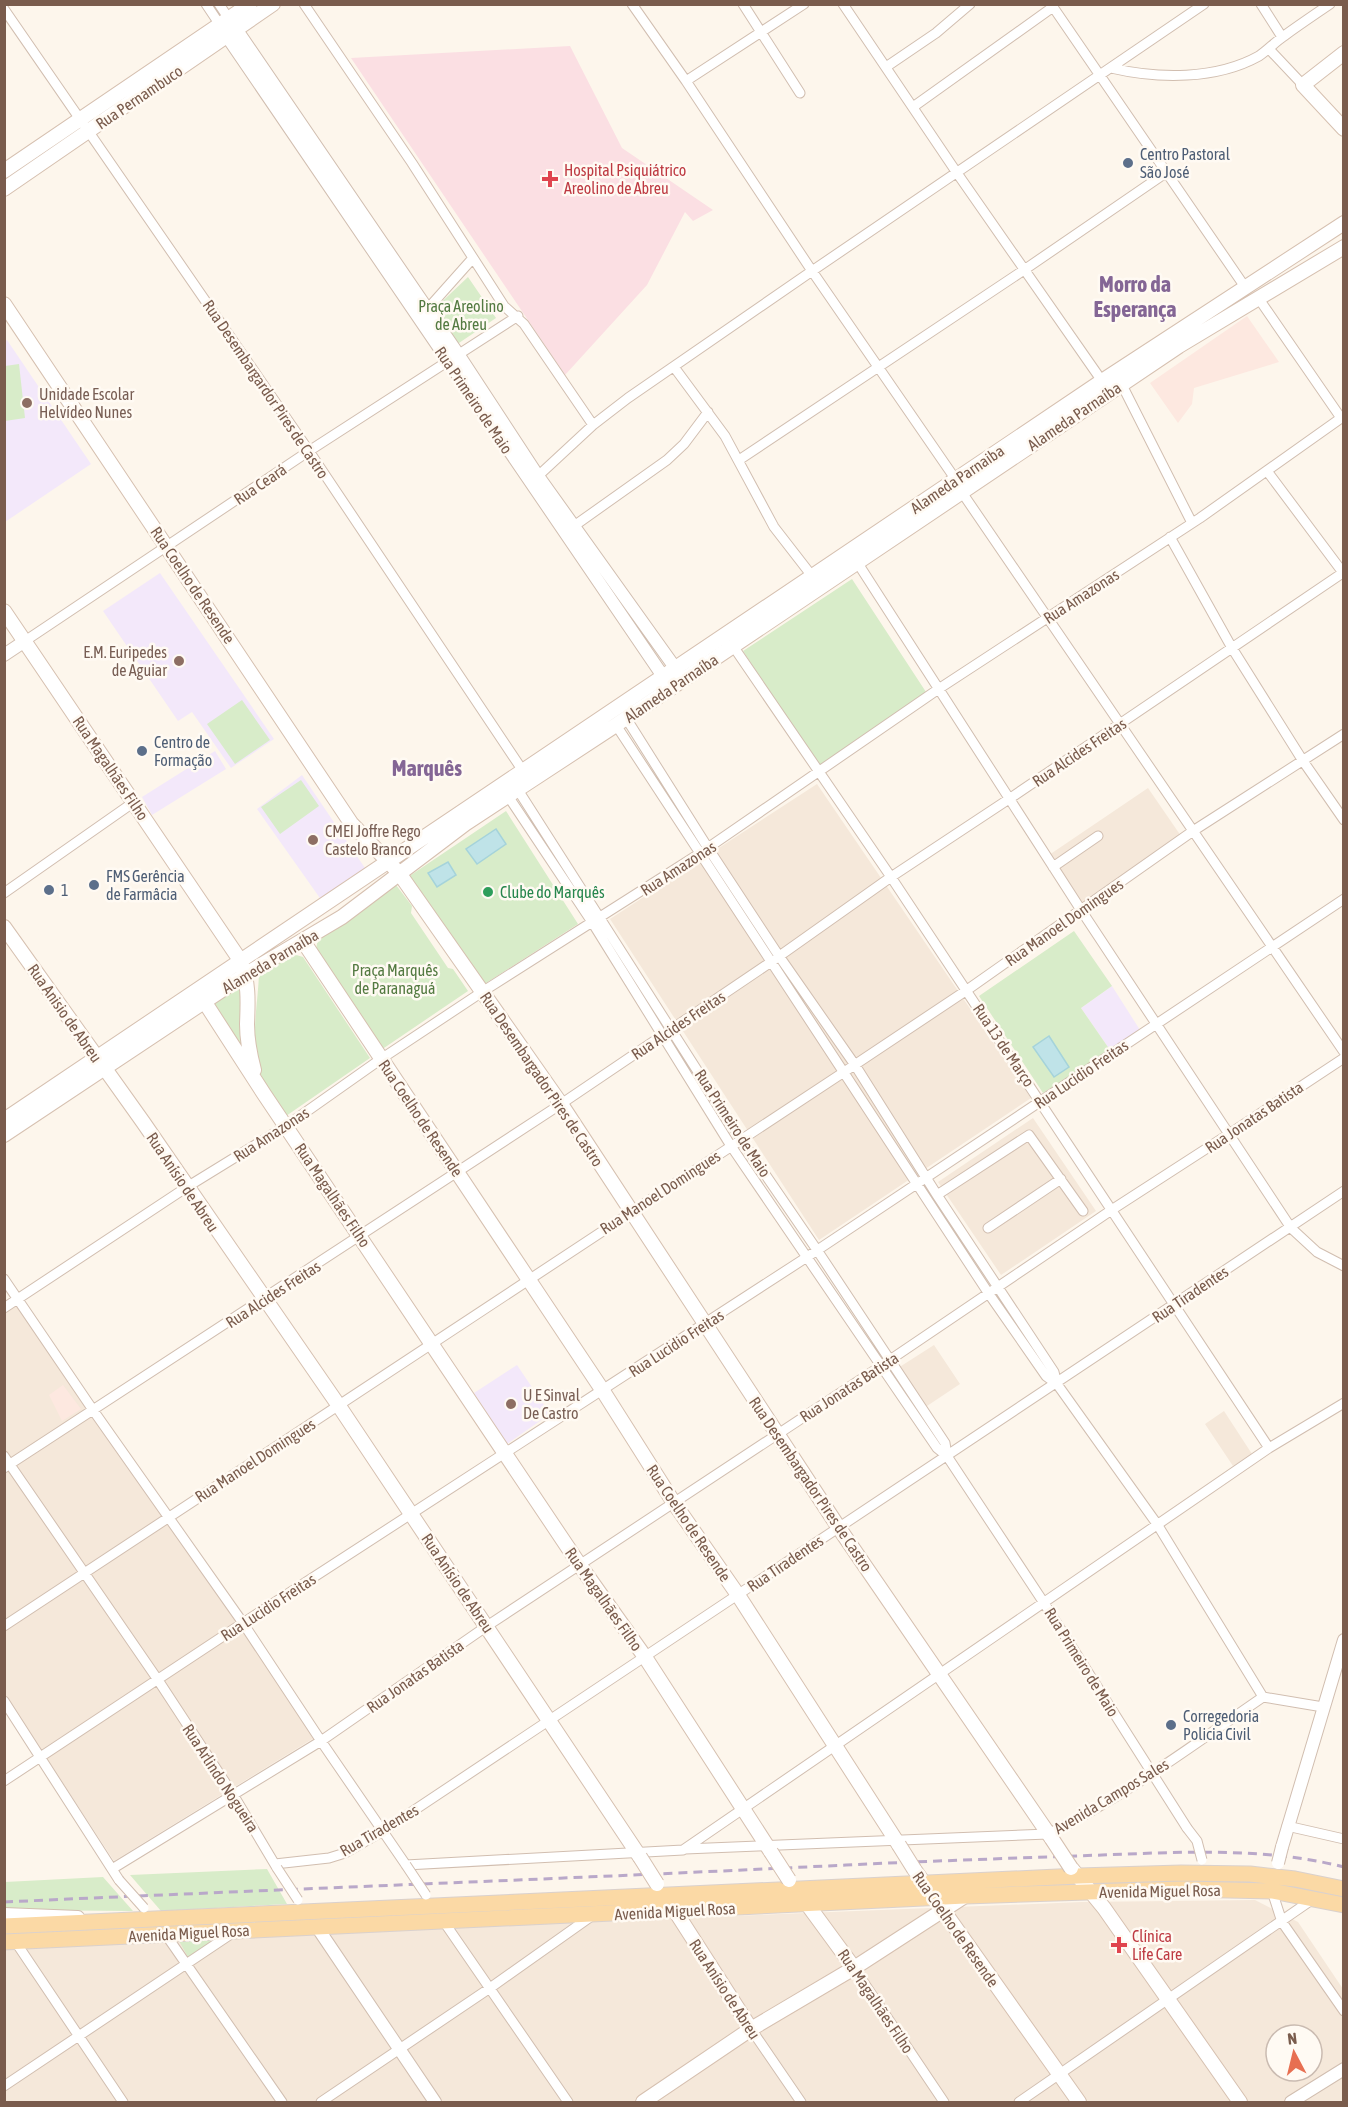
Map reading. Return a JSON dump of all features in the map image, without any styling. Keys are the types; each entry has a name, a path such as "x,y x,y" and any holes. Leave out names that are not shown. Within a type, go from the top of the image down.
{"main road":[{"name":"Rua Pernambuco","path":"228,28 250,4"},
{"name":"Rua Pernambuco","path":"4,189 86,125 228,28 273,4"},
{"path":"1344,53 1303,85 1344,129"},
{"name":"Rua Pernambuco","path":"4,171 86,125"},
{"name":"Alameda Parnaiba","path":"663,676 680,674 812,576 959,486 1102,381 1344,223"},
{"name":"Alameda Parnaíba","path":"101,1064 342,917 456,830 671,688 680,674 733,646 857,562 959,486 1122,385 1217,322 1344,247"},
{"name":"Rua Coelho de Resende","path":"4,304 168,546 351,823 388,861"},
{"name":"Rua Magalhães Filho","path":"4,611 240,960 246,974 248,990 248,1042 255,1077 264,1094"},
{"name":"Alameda Parnaíba","path":"4,1135 240,960 663,676"},
{"name":"Rua Desembargador Pires de Castro","path":"388,861 399,873 561,1104 839,1528 1050,1836 1240,2103"},
{"name":"Rua Anisio de Abreu","path":"4,927 101,1064"},
{"name":"Rua Coelho de Resende","path":"303,941 738,1595 914,1869 1079,2103"},
{"name":"Rua Magalhães Filho","path":"204,1001 579,1564 645,1657 793,1885 854,1968"},
{"path":"4,1120 101,1064"},
{"name":"Rua Anísio de Abreu","path":"101,1064 413,1515 751,2029"},
{"name":"Avenida Miguel Rosa","path":"4,1926 103,1922 149,1914 302,1906 660,1889 924,1883 1075,1872 1204,1867 1344,1889"},
{"name":"Avenida Miguel Rosa","path":"10,1942 442,1920 807,1905 938,1904 965,1896 1183,1889 1275,1877 1314,1899 1344,1905"},
{"path":"643,2103 751,2029 854,1968 938,1904"}],"street":[{"name":"Rua Primeiro de Maio","path":"206,4 228,28 427,309 452,358 671,688"},
{"name":"Rua Primeiro de Maio","path":"219,4 228,28 419,320 452,358 680,674"},
{"path":"304,4 412,163 504,306 518,316 593,425"},
{"path":"632,4 1344,1052"},
{"path":"742,4 800,93"},
{"path":"686,81 804,4"},
{"path":"843,4 1102,381"},
{"path":"886,67 936,33 970,4"},
{"path":"538,476 593,425 674,367 1204,4"},
{"path":"1261,4 1282,37"},
{"path":"1111,69 1162,75 1216,71 1243,64 1269,49 1282,37 1330,4"},
{"path":"913,107 1052,6 1245,287"},
{"name":"Rua Desembargardor Pires de Castro","path":"4,9 309,451 523,771"},
{"path":"1269,49 1303,85"},
{"path":"739,460 1167,172"},
{"name":"Alameda Parnaiba","path":"1312,243 1344,218"},
{"path":"419,320 473,258"},
{"path":"1258,299 1342,417"},
{"name":"Rua Ceará","path":"4,655 309,451 518,316"},
{"path":"674,367 708,412 739,460 774,527 812,576"},
{"path":"1122,385 1192,523"},
{"path":"573,526 667,460 684,444 708,412"},
{"name":"Rua Amazonas","path":"4,1308 187,1187 286,1126 482,992 699,854 940,688 1192,523 1342,417"},
{"path":"1267,471 1343,573"},
{"path":"1170,537 1232,648 1303,761 1344,820"},
{"path":"857,562 1081,910 1291,1228 1317,1252 1344,1266"},
{"name":"Rua Alcides Freitas","path":"6,1463 265,1300 561,1104 775,959 891,877 1343,573"},
{"name":"Rua 13 de Março","path":"733,646 967,990 1269,1448"},
{"path":"621,722 708,848 844,1072 989,1294 1046,1376 1057,1384 1156,1524 1263,1697 1323,1707"},
{"path":"621,722 699,854 855,1065 937,1196 1054,1372 1057,1384"},
{"name":"Rua Manoel Domingues","path":"4,1626 855,1065 967,990 1193,831 1344,734"},
{"name":"Rua Primeiro de Maio","path":"513,793 548,836 662,1036 731,1146 781,1221 885,1363"},
{"name":"Rua Primeiro de Maio","path":"513,793 538,842 672,1029 741,1139 818,1250 937,1448 947,1456 1197,1841 1204,1867"},
{"path":"4,893 134,802"},
{"path":"538,842 548,836"},
{"path":"1053,867 1098,836"},
{"name":"Rua Lucidio Freitas","path":"4,1781 818,1250 1344,899"},
{"name":"Rua Jonatas Batista","path":"112,1869 321,1741 579,1564 675,1503 1113,1209 1344,1058"},
{"path":"937,1196 1028,1135 1031,1136 1083,1211"},
{"path":"988,1228 1061,1179"},
{"name":"Rua Tiradentes","path":"276,1866 329,1858 345,1853 383,1831 1344,1191"},
{"path":"781,1221 792,1213"},
{"path":"4,1279 243,1623 568,2103"},
{"path":"683,1850 1156,1524 1269,1448 1344,1402"},
{"name":"Rua Arlindo Nogueira","path":"6,1463 86,1573 158,1680 302,1906 435,2103"},
{"path":"1344,1640 1287,1826 1275,1877 1282,1922 1344,2011"},
{"name":"Avenida Campos Sales","path":"1050,1836 1151,1773 1263,1697"},
{"path":"4,1701 119,1880 149,1914 187,1964 282,2103"},
{"path":"1287,1826 1344,1839"},
{"path":"406,1865 683,1850 1050,1836"},
{"path":"1019,2103 1314,1899"},
{"path":"4,1914 71,1916 103,1922"},
{"path":"321,2103 490,1988 593,1914"},
{"path":"4,2086 236,1931"},
{"path":"10,1942 123,2103"},
{"name":"Rua Magalhães Filho","path":"854,1968 944,2103"},
{"name":"Rua Anísio de Abreu","path":"751,2029 801,2103"},
{"path":"1291,2103 1344,2069"}],"shaded area":[{"name":"Hospital Psiquiátrico Areolino de Abreu","path":"570,46 622,148 713,210 693,221 685,212 647,285 565,375 351,58"},
{"path":"1247,316 1279,362 1194,388 1192,404 1178,423 1150,383"},
{"name":"Unidade Escolar Helvídeo Nunes","path":"7,340 91,464 5,522 4,342"},
{"name":"E.M. Euripedes de Aguiar","path":"160,573 274,739 231,768 192,712 178,721 103,611"},
{"path":"215,751 226,769 152,815 142,797"},
{"name":"CMEI Joffre Rego Castelo Branco","path":"302,775 367,871 322,901 257,809"},
{"path":"817,784 1031,1098 819,1240 610,919"},
{"path":"1148,788 1181,836 1082,903 1049,855"},
{"path":"1112,986 1140,1030 1110,1050 1081,1008"},
{"path":"1033,1118 1096,1211 1001,1275 938,1182"},
{"path":"17,1303 239,1622 314,1738 114,1861 5,1695 4,1311"},
{"path":"934,1345 960,1384 924,1408 898,1368"},
{"name":"U E Sinval De Castro","path":"517,1365 550,1414 507,1444 474,1393"},
{"path":"63,1385 81,1409 62,1421 49,1395"},
{"path":"1224,1411 1252,1454 1233,1466 1205,1424"},
{"path":"1255,1900 1298,1922 1343,1989 1343,2102 5,2102 4,1945 1082,1902"}],"green space":[{"name":"Praça Areolino de Abreu","path":"468,277 496,318 453,347 431,312"},
{"path":"19,364 25,418 5,421 5,366"},
{"path":"852,579 926,692 820,768 743,651"},
{"path":"242,700 270,740 235,764 207,724"},
{"path":"301,780 319,806 280,834 261,807"},
{"name":"Clube do Marquês","path":"506,811 578,924 483,985 408,877"},
{"name":"Praça Marquês de Paranaguá","path":"393,881 412,906 411,913 448,968 453,969 468,991 381,1050 316,949 318,939"},
{"path":"1074,931 1112,986 1081,1008 1110,1050 1043,1093 979,996"},
{"name":"Praça Marquês de Paranaguá","path":"293,954 303,957 370,1058 286,1116 268,1089 258,1067 255,1027 259,973 280,959"},
{"path":"239,983 242,1016 242,1048 211,1001"},
{"path":"267,1869 287,1904 161,1911 130,1875"},
{"path":"103,1877 133,1911 5,1910 5,1882"},
{"path":"210,1939 210,1943 188,1957 179,1941"}],"water":[{"path":"496,829 506,844 477,864 466,849"},
{"path":"448,862 456,875 437,887 428,873"},
{"path":"1049,1036 1069,1067 1054,1077 1033,1047"}],"railway":[{"path":"4,1902 1162,1853 1223,1852 1284,1856 1344,1867"}],"place":[{"name":"Centro Pastoral São José","path":"1128,163"},
{"name":"Hospital Psiquiátrico Areolino de Abreu","path":"550,179"},
{"name":"Unidade Escolar Helvídeo Nunes","path":"27,403"},
{"name":"E.M. Euripedes de Aguiar","path":"179,661"},
{"name":"Centro de Formação","path":"142,751"},
{"name":"CMEI Joffre Rego Castelo Branco","path":"313,840"},
{"name":"FMS Gerência de Farmâcia","path":"94,885"},
{"name":"1","path":"49,890"},
{"name":"Clube do Marquês","path":"488,892"},
{"name":"U E Sinval De Castro","path":"511,1404"},
{"name":"Corregedoria Policia Civil","path":"1171,1725"},
{"name":"Clínica Life Care","path":"1119,1945"}],"district":[{"name":"Morro da Esperança","path":"1135,296"},
{"name":"Marquês","path":"427,768"}]}
